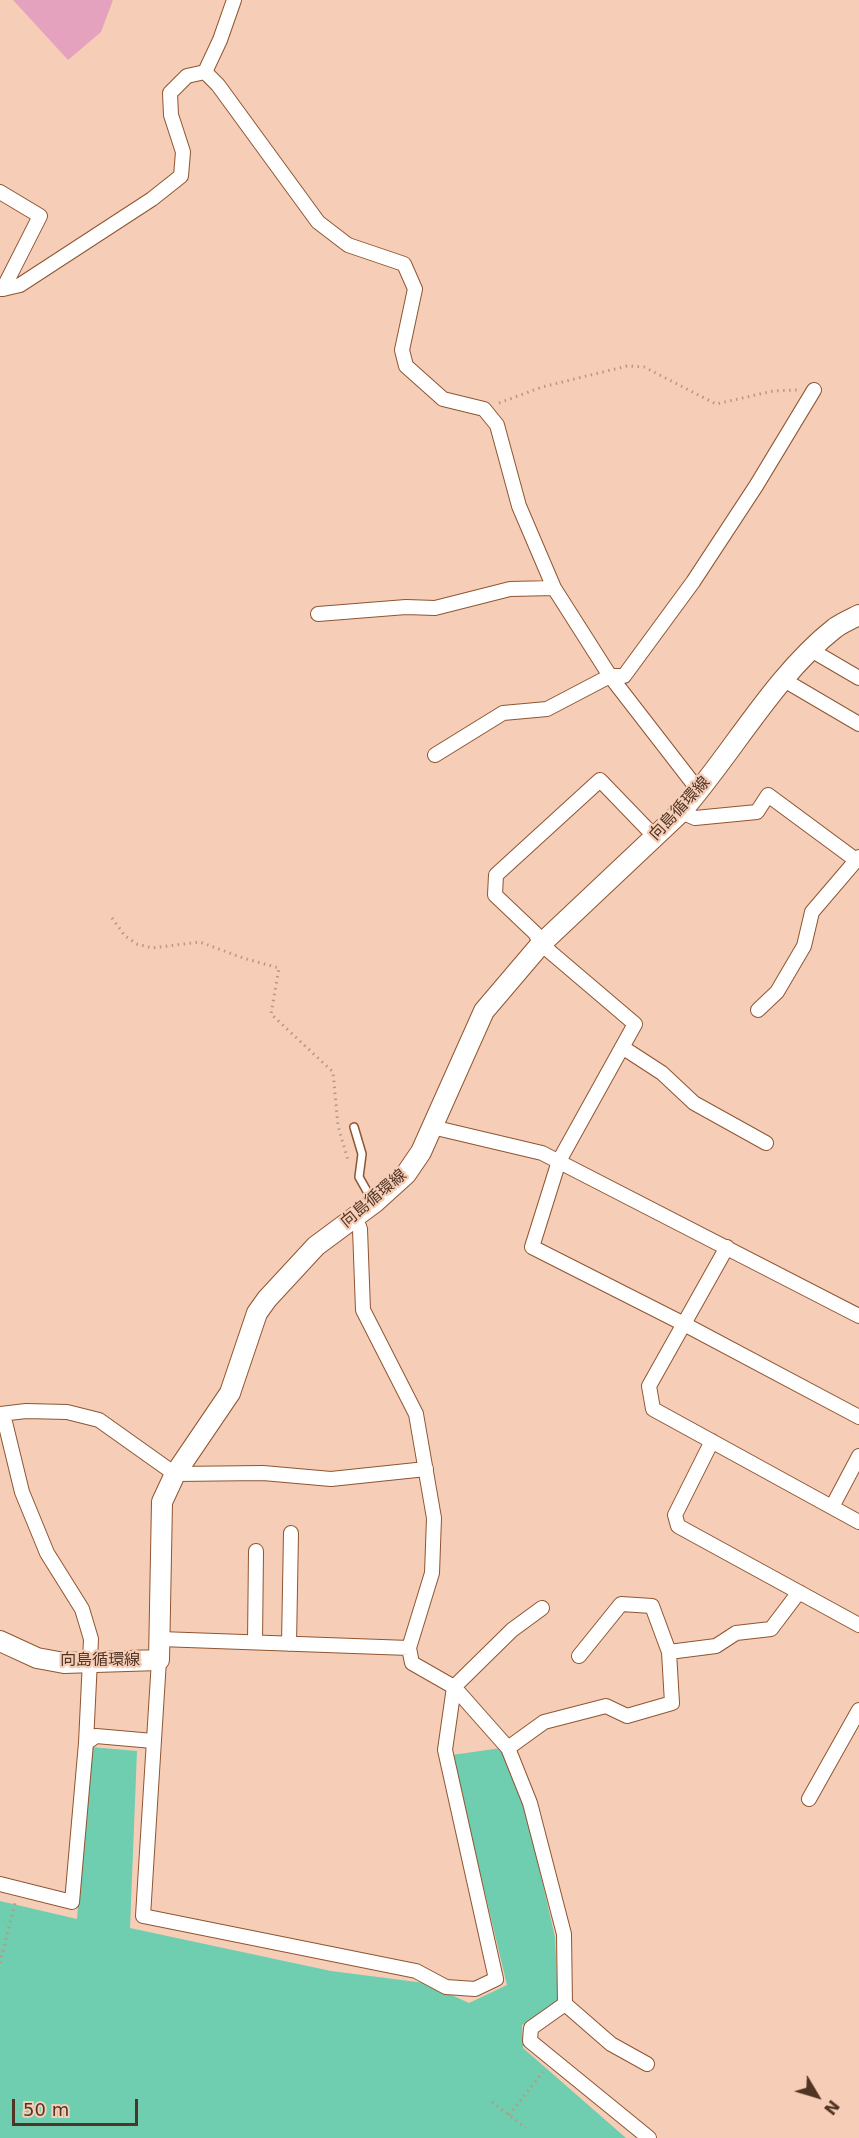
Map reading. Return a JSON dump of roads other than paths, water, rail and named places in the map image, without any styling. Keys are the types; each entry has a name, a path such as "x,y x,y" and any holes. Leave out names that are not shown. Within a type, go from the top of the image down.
{"main road":[{"name":"向島循環線","path":"0,1641 37,1658 64,1663 159,1660 162,1502 175,1474 230,1393 257,1313 316,1246 374,1203 406,1174 421,1152 484,1011 541,944 681,812 784,680 811,650 836,627 859,615"}],"street":[{"path":"205,72 220,40 234,0"},
{"path":"2,289 20,285 152,199 181,176 183,152 171,116 170,93 187,76 205,72"},
{"path":"205,72 218,85 318,222 348,245 404,264 415,289 402,350 406,366 443,399 483,409 497,425 519,506 554,588 610,676 699,791"},
{"path":"0,192 40,216 2,289"},
{"path":"435,755 503,713 547,709 610,676 624,676 693,582 756,486 814,390"},
{"path":"318,614 406,607 435,608 510,590 554,588"},
{"path":"811,650 859,678"},
{"path":"784,680 859,724"},
{"path":"655,837 600,780 496,875 495,895 535,933 541,944 635,1024 559,1161 531,1247 684,1324 859,1417"},
{"path":"681,812 694,818 758,812 768,795 857,858 812,912 804,946 777,992 758,1010"},
{"path":"622,1047 662,1073 694,1103 766,1143"},
{"path":"432,1127 542,1153 859,1316"},
{"path":"355,1216 360,1229 363,1310 416,1414 434,1518 432,1573 409,1648 412,1663 454,1687 508,1748 530,1803 564,1934 566,2004 611,2044 647,2064"},
{"path":"727,1247 649,1386 653,1409 859,1522"},
{"path":"0,1884 72,1902 87,1743 91,1662 91,1639 82,1609 47,1553 22,1492 2,1414 26,1411 67,1412 99,1420 175,1474 263,1473 331,1479 426,1469"},
{"path":"712,1441 675,1515 678,1526 859,1625"},
{"path":"832,1507 859,1456"},
{"path":"289,1644 291,1533"},
{"path":"255,1642 256,1551"},
{"path":"669,1652 716,1646 736,1633 771,1629 799,1592"},
{"path":"508,1748 544,1722 606,1706 627,1716 672,1703 669,1652 652,1606 621,1604 579,1656"},
{"path":"159,1660 143,1916 416,1971 446,1987 475,1989 496,1979 445,1750 454,1687 512,1630 542,1608"},
{"path":"160,1639 409,1648"},
{"path":"809,1799 853,1734 859,1710"},
{"path":"87,1743 96,1736 153,1741"},
{"path":"566,2004 531,2028 530,2042 649,2138"}],"lane":[{"path":"354,1127 362,1154 359,1176 374,1203"}],"water":[{"path":"91,1747 137,1751 130,1928 331,1971 425,1983 469,2003 507,1985 452,1755 501,1748 525,1807 555,1937 558,2003 522,2025 523,2048 626,2138 0,2138 0,1901 77,1919"}]}
